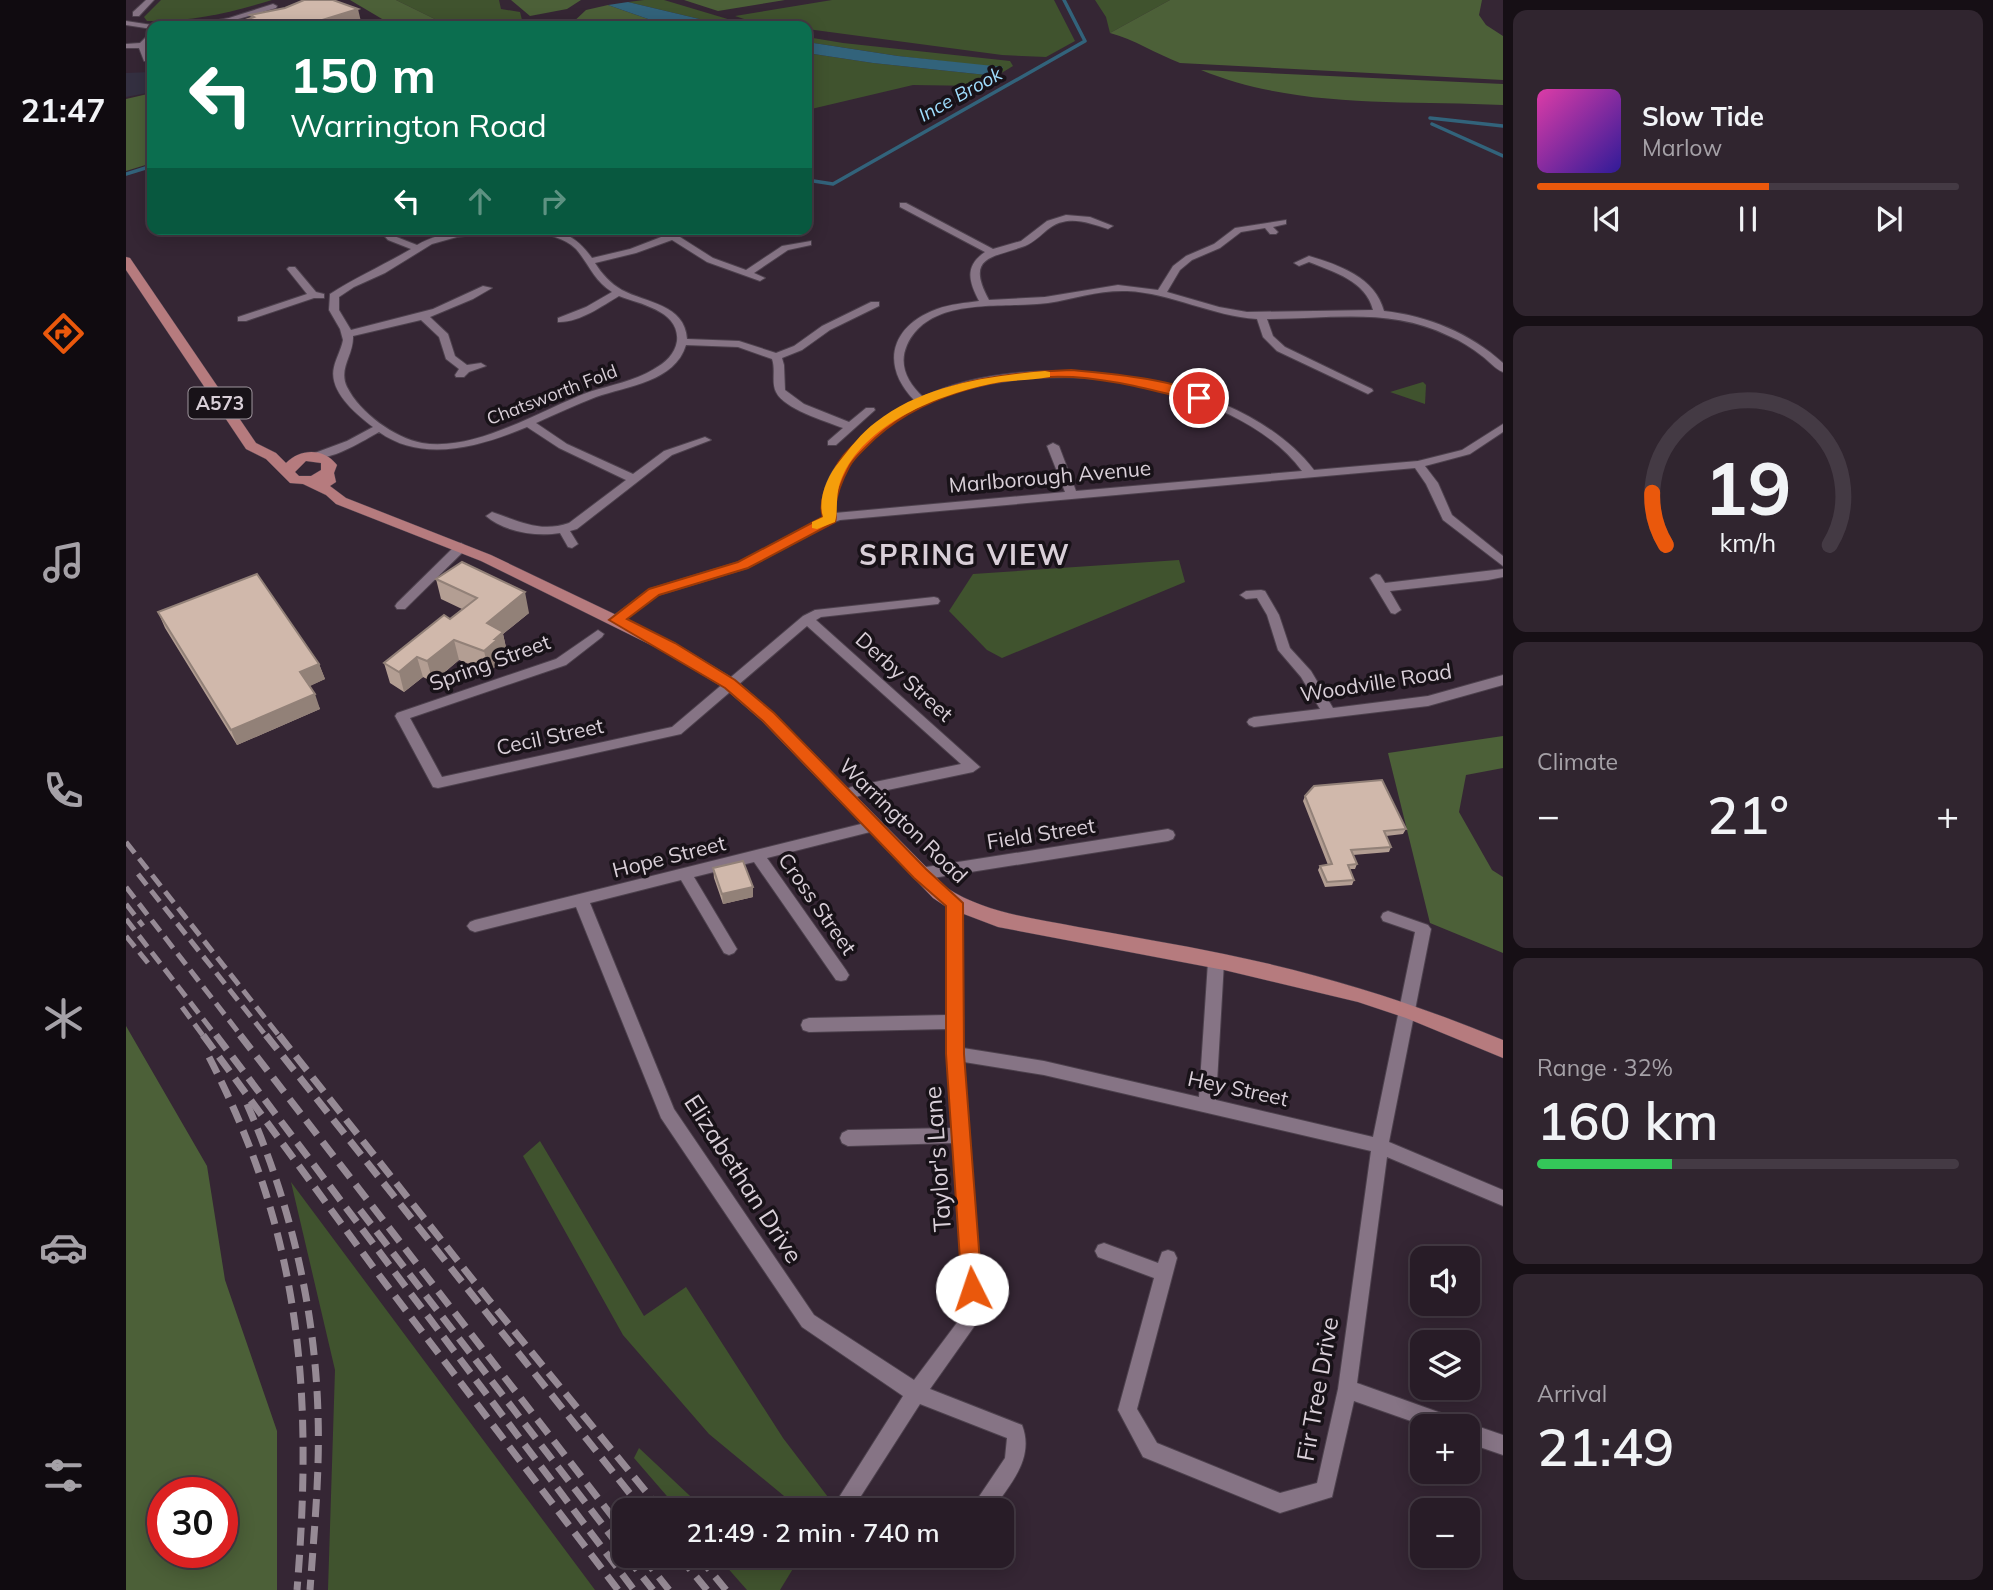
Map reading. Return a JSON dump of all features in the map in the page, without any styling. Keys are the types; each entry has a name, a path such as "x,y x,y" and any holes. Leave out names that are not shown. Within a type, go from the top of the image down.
{"main road":[{"name":"A573","path":"127,265 251,446 271,456 288,471 291,478 307,481"},
{"path":"271,456 326,459 331,492"},
{"path":"288,471 292,464 309,457"},
{"path":"307,481 319,479 329,469"},
{"name":"Warrington Road","path":"307,481 331,492 341,502 461,547 616,620 670,647 730,684 768,717 920,874 955,903 998,919 1347,991 1408,1010 1503,1049"}],"street":[{"path":"126,6 146,3"},
{"path":"136,14 146,3"},
{"path":"224,21 273,6"},
{"path":"126,23 147,26"},
{"path":"126,46 142,45 147,40"},
{"path":"142,45 147,59"},
{"path":"904,210 993,253"},
{"path":"985,302 976,282 975,271 981,260 1031,239 1049,223 1059,219 1081,218 1108,227"},
{"path":"1161,293 1176,268 1189,258 1217,246 1238,230 1270,229 1283,222"},
{"path":"388,235 416,248"},
{"path":"239,321 313,295 334,296 350,285 382,271 416,248 457,235"},
{"path":"565,235 573,239 601,278 619,292 668,312 676,320 682,342 739,345 776,357 798,348 826,328 875,304"},
{"path":"590,261 633,251 678,235"},
{"path":"674,237 710,260 760,278"},
{"path":"747,273 776,252 810,242"},
{"path":"1302,258 1364,284 1375,295 1379,313"},
{"path":"292,269 313,295"},
{"path":"334,296 334,311 348,334 425,318 451,308 491,286"},
{"path":"921,401 904,382 898,369 900,348 907,334 922,321 944,310 985,302 1048,299 1105,288 1161,293 1220,311 1261,316 1353,312 1379,313 1414,320 1448,331 1483,351 1503,369"},
{"path":"562,320 619,292"},
{"path":"844,306 858,313"},
{"path":"574,316 583,325"},
{"path":"1261,316 1268,337 1281,349 1358,382 1368,391"},
{"path":"425,318 444,336 450,357 462,373 481,366"},
{"name":"Chatsworth Fold","path":"348,334 348,342 339,365 339,380 349,399 378,428 410,443 446,446 488,439 530,424 582,400 649,377 670,363 682,342"},
{"path":"776,357 780,365 780,389 783,396 851,426"},
{"path":"831,519 828,512 830,491 845,462 881,423 921,401 981,382 1038,375 1089,374 1155,386 1199,398 1256,426 1296,454 1310,473"},
{"path":"832,443 870,410"},
{"path":"530,424 563,446 633,479"},
{"name":"Marlborough Avenue","path":"616,620 654,592 743,565 831,519 849,515 1418,464 1466,452 1503,426"},
{"path":"309,457 351,443 378,428"},
{"path":"678,434 685,445"},
{"path":"492,516 503,528 564,530 573,526 668,453 705,440"},
{"path":"329,469 351,443"},
{"path":"1053,446 1072,495"},
{"path":"1418,464 1432,483 1447,517 1503,562"},
{"path":"564,530 572,544"},
{"path":"401,606 461,547"},
{"path":"1395,610 1379,583 1479,578 1503,573"},
{"path":"1246,595 1268,593 1284,650 1306,674 1329,713"},
{"path":"730,684 807,619 831,611 934,601"},
{"name":"Derby Street","path":"807,619 972,767 856,791 844,796"},
{"name":"Spring Street","path":"402,716 561,662 587,637"},
{"name":"Woodville Road","path":"1254,722 1446,697 1503,680"},
{"name":"Cecil Street","path":"402,716 438,783 676,731 730,684"},
{"name":"Hope Street","path":"475,926 873,826"},
{"name":"Field Street","path":"920,874 1168,835"},
{"name":"Cross Street","path":"758,856 841,975"},
{"path":"685,874 729,949"},
{"name":"Elizabethan Drive","path":"581,900 667,1113 808,1321 916,1393 1015,1432 1019,1442 1017,1455 988,1498"},
{"name":"Taylor's Lane","path":"849,1498 916,1393 974,1314 955,1054 955,903"},
{"name":"Fir Tree Drive","path":"1104,1251 1167,1266 1127,1410 1150,1450 1280,1503 1325,1490 1347,1389 1380,1146 1423,929 1388,917"},
{"path":"1207,1105 1216,962"},
{"path":"809,1025 955,1021"},
{"name":"Hey Street","path":"955,1054 1044,1068 1380,1146 1503,1198"},
{"path":"848,1138 962,1135"},
{"path":"1347,1389 1417,1414"},
{"path":"1480,1437 1503,1445"}],"shaded area":[{"path":"147,72 147,93 126,97 126,73"}],"green space":[{"path":"161,0 272,0 210,16 147,21 144,17"},
{"path":"350,0 396,0 439,21 386,21"},
{"path":"396,0 499,0 501,9 520,12 522,20 516,21 439,21"},
{"path":"511,0 581,0 567,9 530,16"},
{"path":"664,0 734,21 708,21 628,2"},
{"path":"684,0 785,0 718,11"},
{"path":"832,0 1054,0 1075,41 1046,57 1002,55 812,30 812,21 750,21 735,16"},
{"path":"1095,0 1170,0 1110,33 1106,17"},
{"path":"1170,0 1482,0 1479,15 1486,25 1503,36 1503,80 1180,63 1110,33"},
{"path":"608,5 651,20 574,21 586,10"},
{"path":"812,38 1010,61 1013,66 980,86 913,85 812,109 812,54 996,76 1002,68 812,43"},
{"path":"1201,70 1503,84 1503,105 1312,97 1237,82"},
{"path":"147,94 147,165 126,171 126,99"},
{"path":"1423,382 1426,385 1425,404 1390,392"},
{"path":"1179,560 1185,582 1002,658 987,650 949,611 973,574"},
{"path":"1503,736 1503,768 1466,775 1459,812 1492,870 1503,877 1503,953 1430,923 1388,753"},
{"path":"126,1026 207,1166 225,1280 277,1431 277,1590 126,1590"},
{"path":"540,1141 644,1316 686,1287 783,1438 829,1498 786,1498 709,1434 623,1335 523,1156"},
{"path":"291,1182 595,1590 328,1590 335,1370"},
{"path":"639,1448 692,1498 669,1498 634,1458"},
{"path":"728,1568 793,1568 780,1590 747,1590"}],"water":[{"path":"628,2 708,21 656,21 608,5"},
{"path":"812,43 898,56 1003,67 996,76 812,54"}],"building":[{"path":"304,0 333,0 358,9 319,21 242,21 254,17 250,15 285,8"},
{"path":"462,562 525,592 487,623 503,632 495,639 498,639 484,651 454,640 427,661 417,657 399,672 384,663 444,615 450,619 477,598 436,579"},
{"path":"257,574 319,664 300,672 315,694 231,730 158,612"},
{"path":"1382,780 1406,829 1384,831 1391,847 1351,850 1357,864 1348,865 1354,880 1327,882 1320,866 1332,864 1305,796 1314,786"},
{"path":"743,861 753,887 722,894 713,868"}],"waterway":[{"name":"Ince Brook","path":"812,181 833,184 1085,41 1064,0"},
{"path":"1430,118 1503,126"},
{"path":"1432,124 1503,156"},
{"name":"Ince Brook","path":"126,174 147,168"}],"railway":[{"path":"126,842 280,1037"},
{"path":"138,874 267,1037"},
{"path":"126,887 242,1037"},
{"path":"126,904 143,926"},
{"path":"126,919 217,1037"},
{"path":"126,936 148,963"},
{"path":"182,1007 204,1037"},
{"path":"203,1035 376,1271 618,1590"},
{"path":"216,1035 634,1590"},
{"path":"240,1035 612,1516"},
{"path":"266,1035 633,1498"},
{"path":"279,1035 488,1299 651,1498"},
{"path":"209,1057 240,1123 264,1188 282,1253 294,1317 301,1382 303,1448 297,1590"},
{"path":"247,1104 288,1217 312,1334 318,1436 310,1590"},
{"path":"360,1210 612,1537"},
{"path":"636,1568 653,1590"},
{"path":"652,1568 669,1590"},
{"path":"689,1568 707,1590"},
{"path":"708,1568 726,1590"}],"slow traffic":[{"path":"817,525 831,519 828,512 830,491 838,472 863,440 881,423 921,401 963,387 1003,378 1045,374"}],"district":[{"name":"SPRING VIEW","path":"965,555"}],"route":[{"path":"972,1289 955,1054 955,903 920,874 768,717 730,684 670,647 616,620 654,592 743,565 831,519 828,512 830,491 845,462 881,423 921,401 981,382 1050,374 1110,377 1166,388 1199,398"}]}
